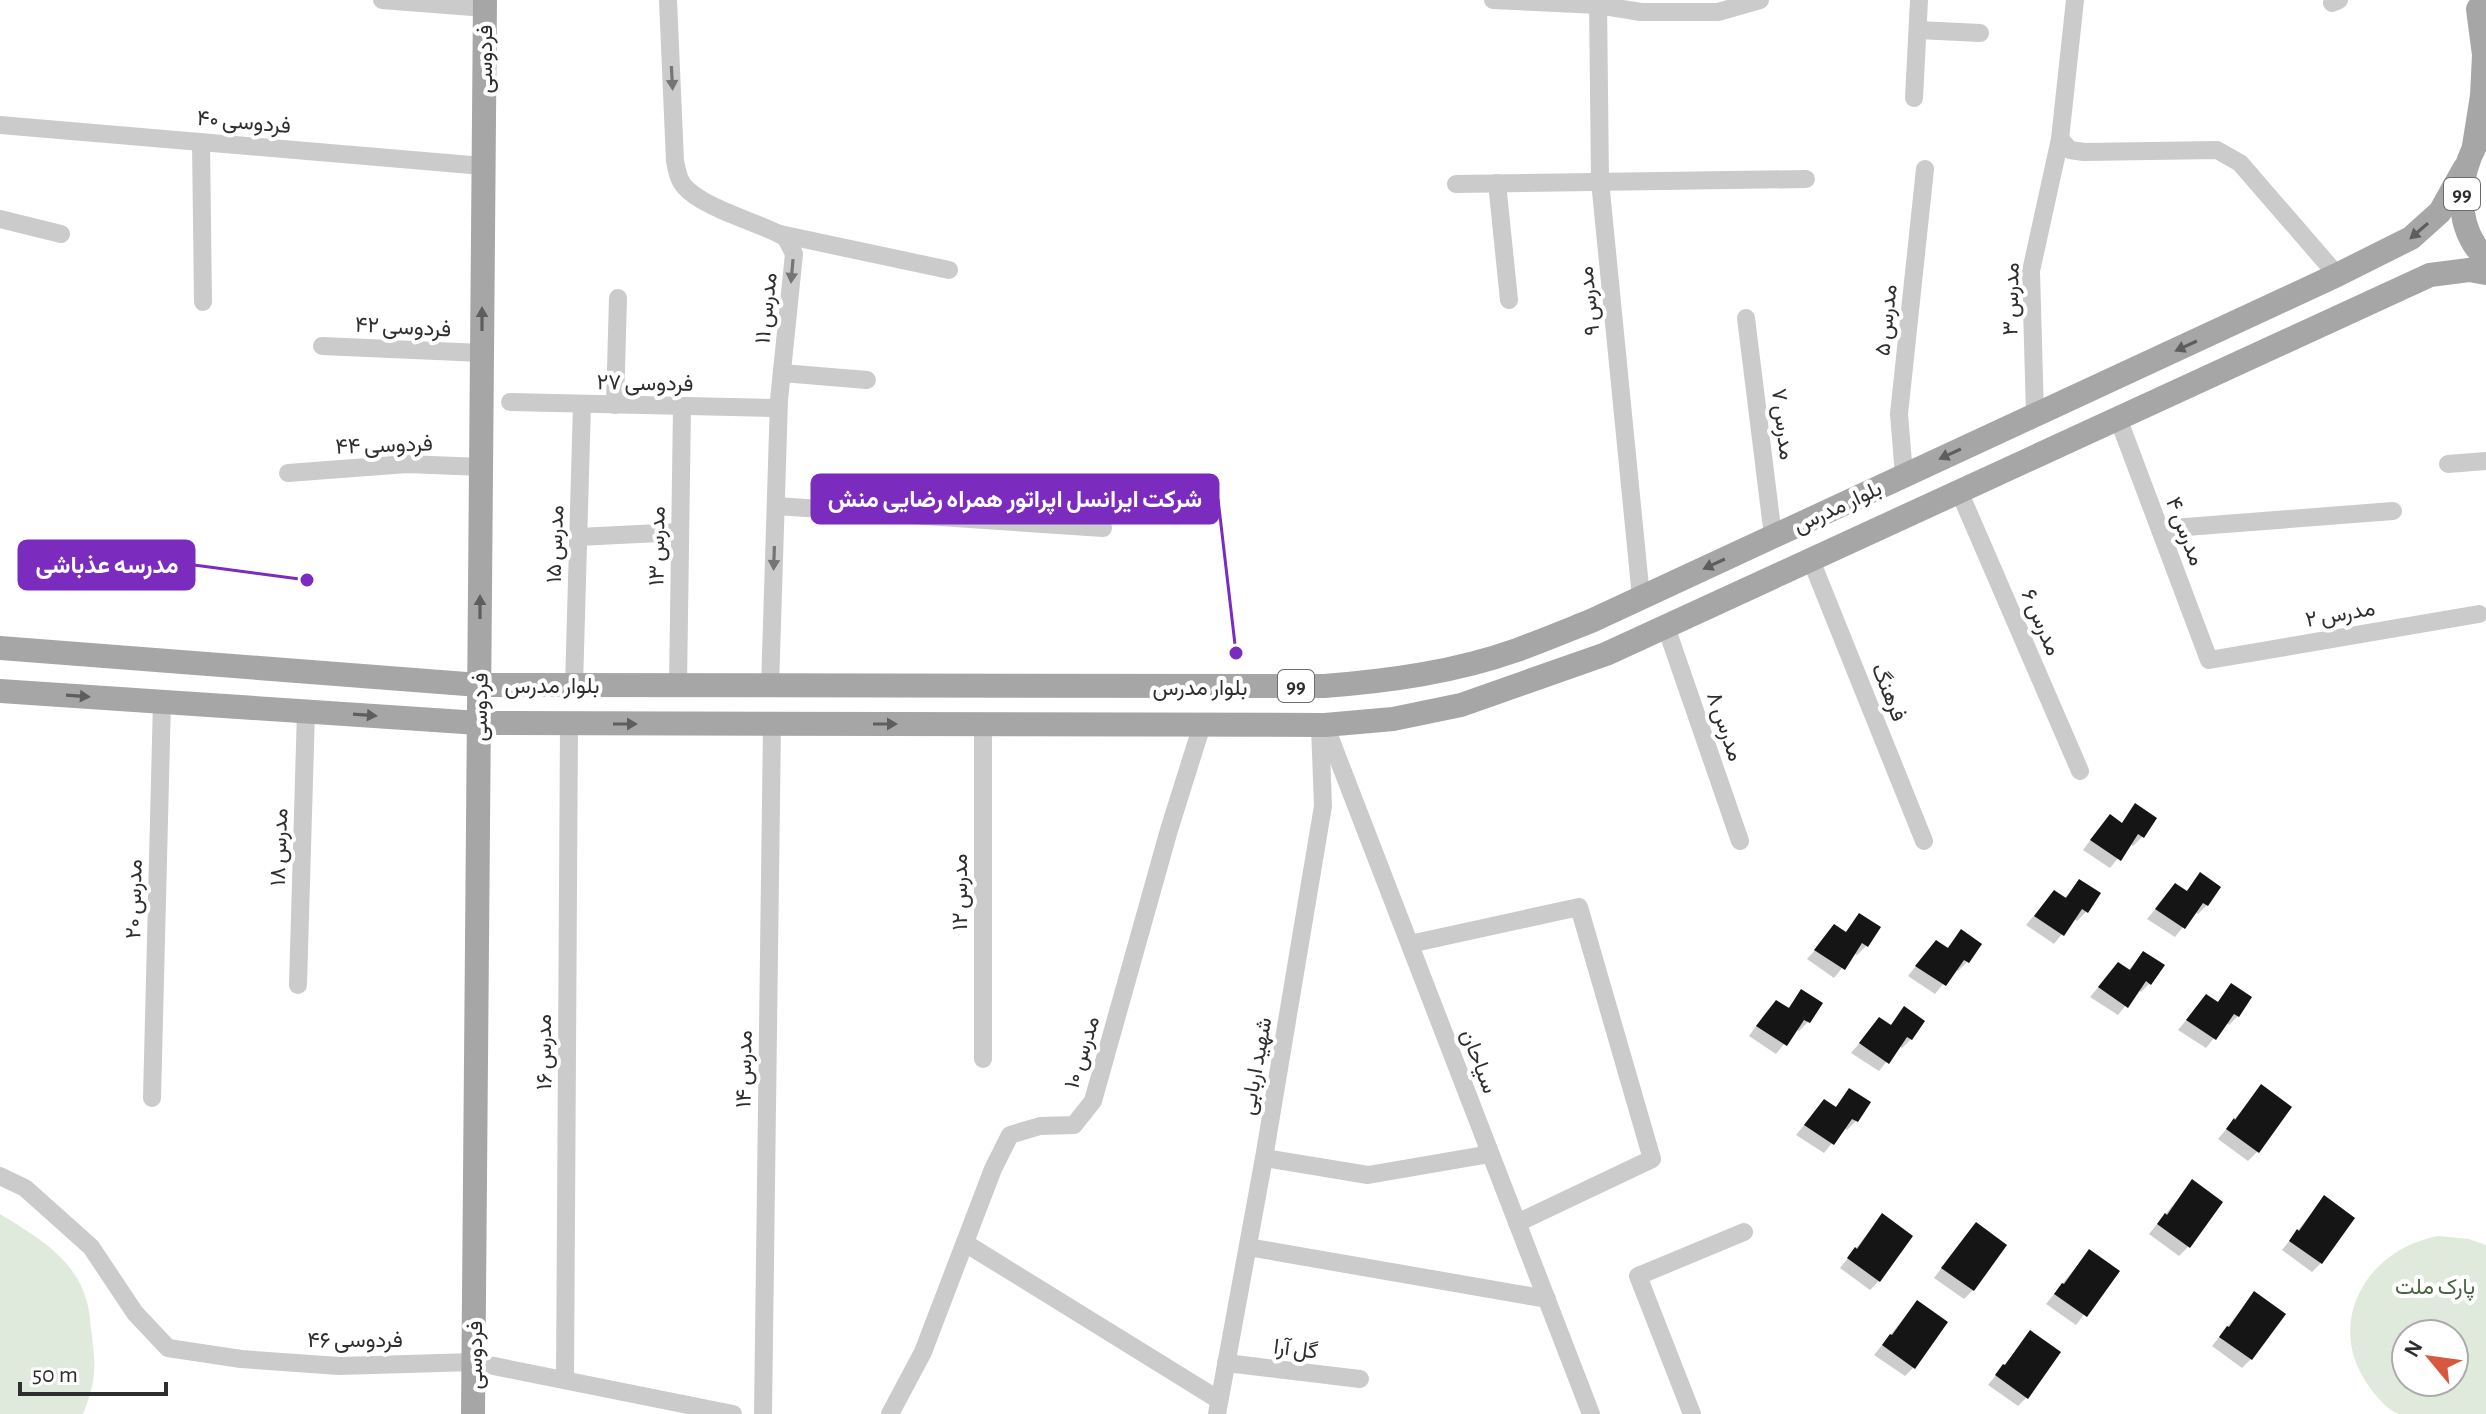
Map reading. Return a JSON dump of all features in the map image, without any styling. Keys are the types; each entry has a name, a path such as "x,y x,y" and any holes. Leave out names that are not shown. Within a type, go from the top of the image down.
{"main road":[{"name":"فردوسی","path":"473,1414 485,4"},
{"path":"2480,138 2484,55 2481,9"},
{"name":"99","path":"2480,138 2464,169 2461,199 2467,228 2486,259"},
{"name":"بلوار مدرس","path":"0,648 479,685 1308,686 1386,681 1448,669 1514,651 1591,621 2337,275 2411,238 2440,212 2464,169"},
{"name":"بلوار مدرس","path":"0,691 479,723 1323,725 1393,719 1461,705 1606,654 2430,275 2469,270 2486,273"},
{"path":"2239,321 2254,355"}],"street":[{"path":"382,0 485,4"},
{"path":"668,0 675,161 678,176 687,189 695,196 778,233 949,270"},
{"path":"1493,0 1598,3 1641,12 1718,12 1760,0"},
{"path":"1914,98 1919,0"},
{"name":"مدرس ۳","path":"2035,415 2031,271 2060,139 2075,0"},
{"name":"مدرس ۹","path":"1598,3 1600,181 1641,597"},
{"path":"1918,30 1980,33"},
{"name":"فردوسی ۴۰","path":"0,125 483,166"},
{"path":"2060,139 2070,150 2084,152 2217,150 2240,163 2337,275"},
{"path":"201,142 203,302"},
{"name":"مدرس ۵","path":"1904,475 1899,414 1925,169"},
{"path":"1456,184 1806,179"},
{"path":"1497,183 1509,300"},
{"path":"0,219 61,234"},
{"name":"مدرس ۱۱","path":"770,687 778,408 794,254 787,240 778,233"},
{"path":"615,405 618,298"},
{"name":"مدرس ۷","path":"1746,318 1773,536"},
{"name":"فردوسی ۴۲","path":"322,346 482,353"},
{"path":"782,373 867,380"},
{"name":"فردوسی ۲۷","path":"510,402 778,408"},
{"name":"مدرس ۱۵","path":"574,686 582,404"},
{"name":"مدرس ۱۳","path":"678,686 682,407"},
{"name":"مدرس ۴","path":"2118,418 2209,660"},
{"path":"2448,464 2486,461"},
{"name":"فردوسی ۴۴","path":"288,473 407,464 481,467"},
{"name":"مدرس ۶","path":"1959,491 2080,771"},
{"path":"776,506 1103,528"},
{"path":"2160,529 2393,511"},
{"path":"578,537 680,532"},
{"name":"فرهنگ","path":"1811,560 1924,841"},
{"name":"مدرس ۲","path":"2209,660 2479,614"},
{"name":"مدرس ۸","path":"1666,627 1740,841"},
{"name":"مدرس ۲۰","path":"152,1098 162,701"},
{"name":"مدرس ۱۸","path":"298,985 306,711"},
{"name":"مدرس ۱۶","path":"565,1380 569,724"},
{"name":"مدرس ۱۴","path":"763,1414 772,724"},
{"name":"مدرس ۱۲","path":"983,724 983,1059"},
{"name":"مدرس ۱۰","path":"890,1414 923,1352 993,1169 1010,1135 1040,1126 1074,1125 1093,1101 1169,830 1202,725"},
{"name":"سیاحان","path":"1323,725 1591,1414"},
{"name":"شهید اربابی","path":"1218,1407 1264,1158 1323,806 1323,725"},
{"path":"1322,785 1347,781"},
{"path":"1410,944 1579,907 1652,1159 1517,1223"},
{"path":"1264,1158 1368,1175 1490,1154"},
{"name":"فردوسی ۴۶","path":"0,1176 25,1188 91,1247 135,1313 168,1348 241,1359 339,1366 474,1362 733,1414"},
{"path":"1692,1414 1638,1276 1744,1232"},
{"path":"965,1243 1218,1407"},
{"path":"1248,1247 1547,1299"},
{"name":"گل آرا","path":"1226,1363 1360,1379"}],"green space":[{"path":"0,1214 51,1249 80,1284 88,1308 94,1367 93,1384 83,1414 0,1414"},
{"name":"پارک ملت","path":"2438,1236 2469,1239 2486,1245 2486,1414 2399,1414 2386,1406 2368,1385 2355,1361 2350,1337 2352,1314 2360,1292 2373,1272 2391,1256 2413,1244"}],"building":[{"path":"2135,803 2157,818 2144,838 2138,834 2121,861 2090,840 2110,814 2122,823"},
{"path":"2200,872 2221,887 2208,906 2203,903 2185,929 2155,909 2175,883 2187,891"},
{"path":"2079,879 2101,893 2088,913 2082,909 2064,936 2034,916 2054,890 2066,898"},
{"path":"1859,913 1881,927 1868,947 1862,943 1845,970 1814,950 1834,924 1846,932"},
{"path":"1961,929 1982,944 1969,963 1964,960 1946,986 1915,966 1936,940 1948,948"},
{"path":"2143,951 2165,965 2151,985 2146,981 2128,1008 2098,987 2118,962 2130,970"},
{"path":"2231,983 2252,997 2239,1017 2234,1014 2216,1040 2186,1020 2206,994 2218,1002"},
{"path":"1801,989 1823,1003 1810,1023 1804,1020 1787,1046 1756,1026 1776,1000 1789,1008"},
{"path":"1904,1006 1925,1021 1912,1040 1907,1037 1889,1064 1859,1043 1879,1017 1891,1025"},
{"path":"2261,1084 2292,1107 2259,1153 2226,1129"},
{"path":"1849,1088 1871,1102 1858,1122 1852,1119 1834,1145 1804,1125 1824,1099 1836,1107"},
{"path":"2192,1179 2223,1202 2190,1248 2157,1224"},
{"path":"2324,1195 2355,1218 2322,1264 2289,1241"},
{"path":"1882,1213 1913,1236 1880,1282 1847,1258"},
{"path":"1976,1222 2007,1245 1974,1291 1941,1268"},
{"path":"2089,1249 2120,1271 2087,1317 2054,1294"},
{"path":"2254,1291 2286,1314 2252,1360 2219,1337"},
{"path":"1917,1300 1948,1322 1915,1369 1882,1345"},
{"path":"2030,1330 2061,1352 2028,1399 1995,1375"}],"place":[{"name":"مدرسه عذباشی","path":"307,580"},
{"name":"شرکت ایرانسل اپراتور همراه رضایی منش","path":"1236,653"}]}
